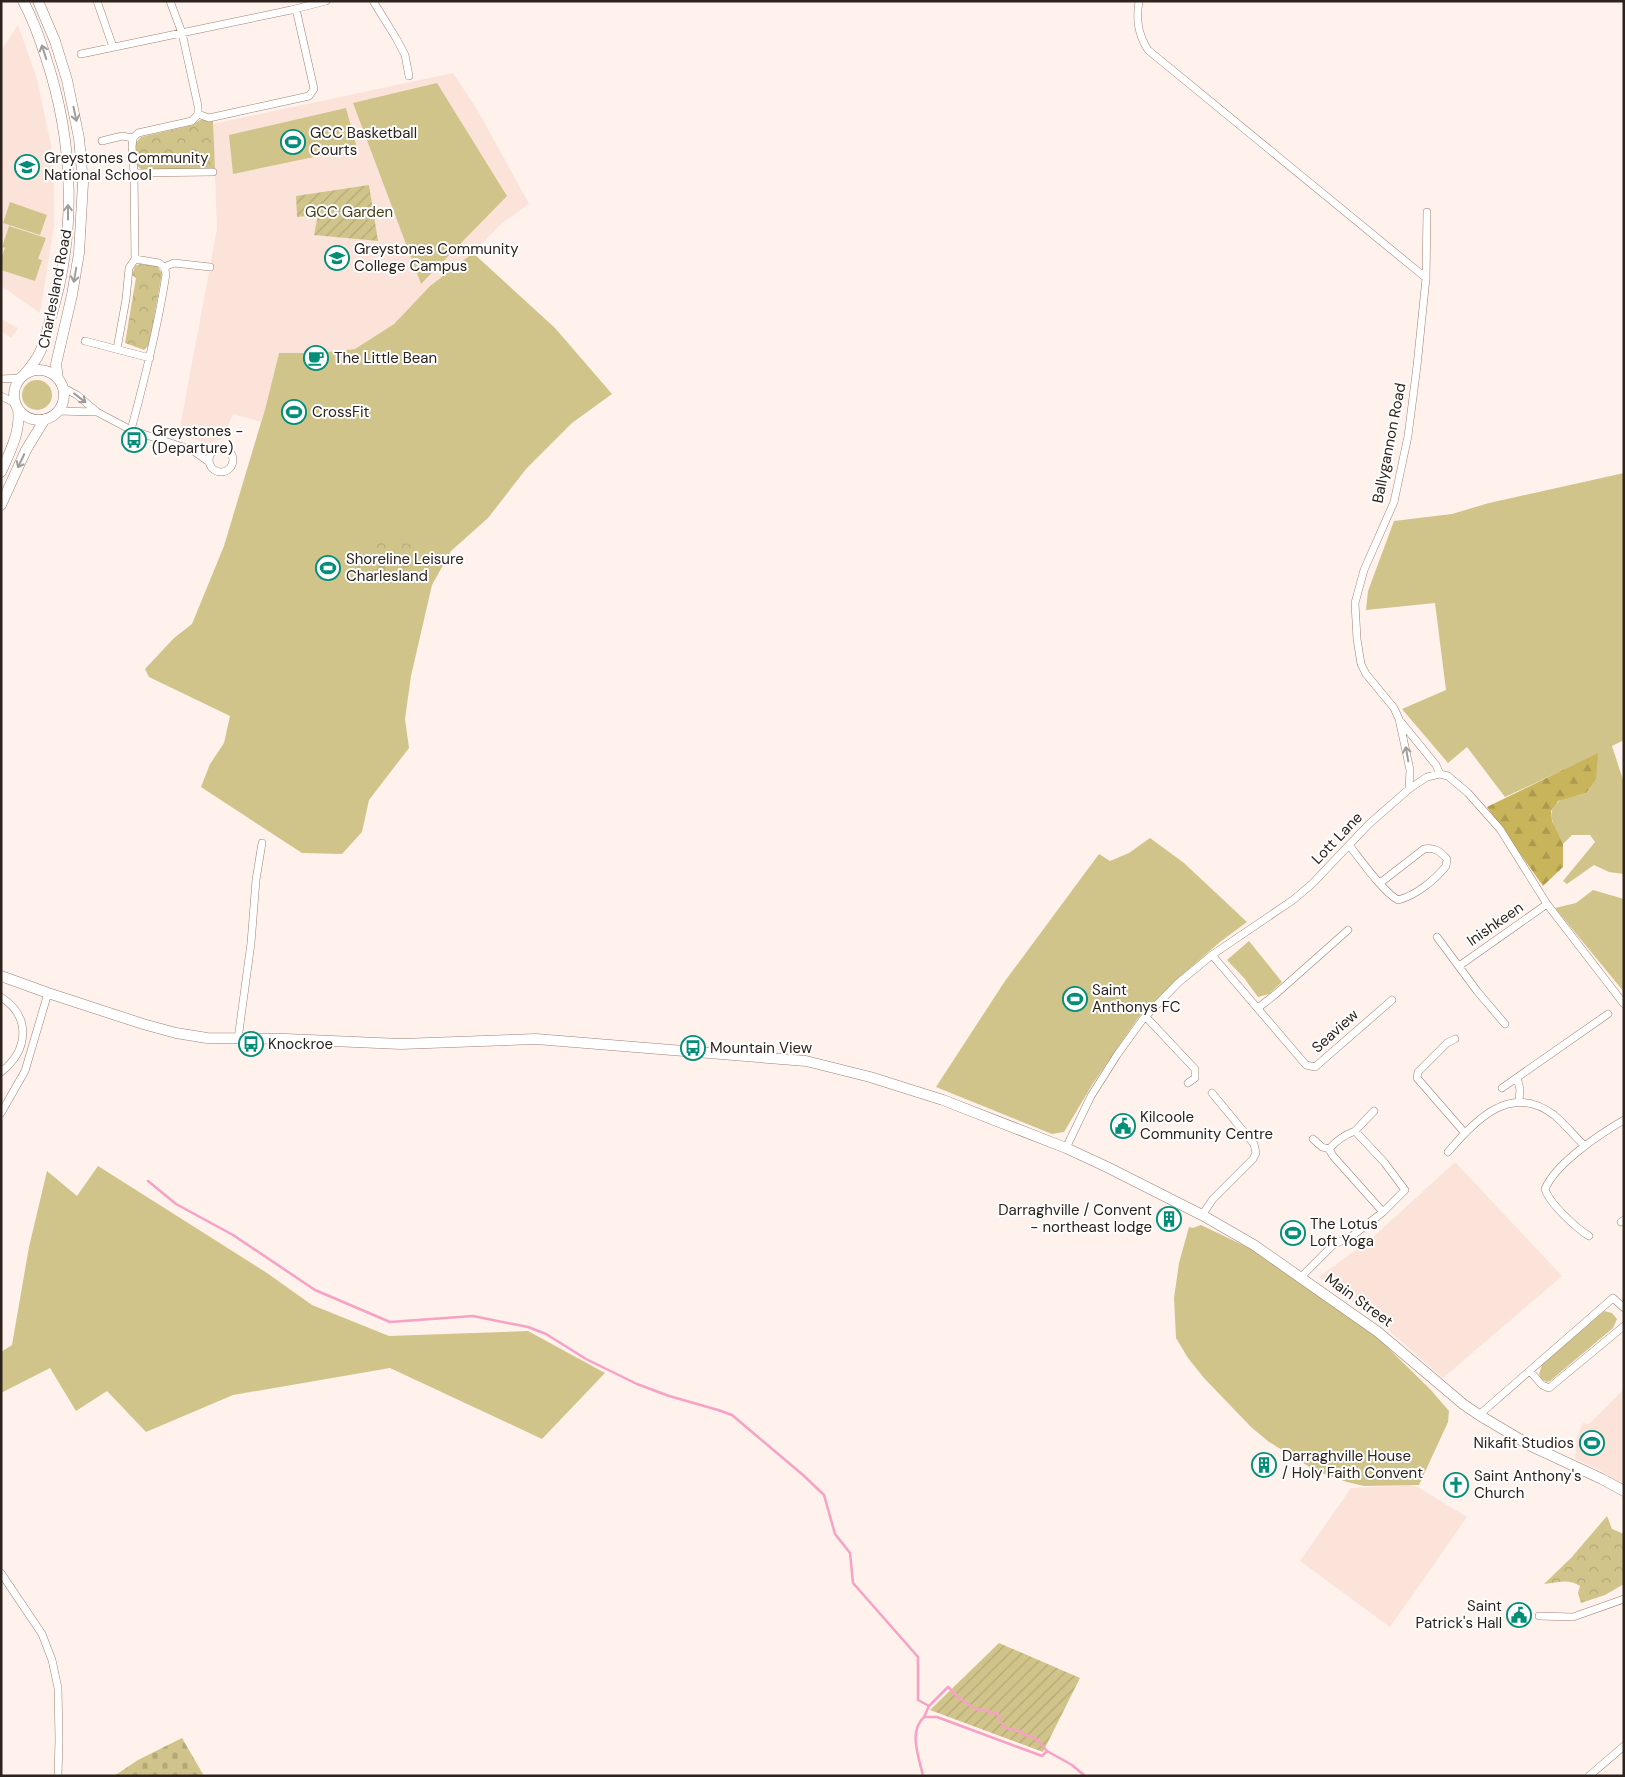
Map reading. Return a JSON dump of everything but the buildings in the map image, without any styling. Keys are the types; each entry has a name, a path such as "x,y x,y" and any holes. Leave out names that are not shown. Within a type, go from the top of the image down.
{"main road":[{"name":"Charlesland Road","path":"22,376 39,355 57,301 64,264 68,220 68,173 65,137 54,82 41,42 23,1"},
{"name":"Charlesland Road","path":"38,1 55,41 67,80 79,138 83,183 80,253 56,364 60,383"},
{"path":"1,472 20,423 14,390 22,376 36,370 44,370 52,374 60,383 62,402 57,411 45,419 26,450 1,505"},
{"path":"17,406 31,418 45,419"},
{"name":"Main Street","path":"1,976 143,1024 176,1033 207,1038 292,1039 401,1044 536,1039 806,1061 870,1077 943,1100 1066,1148 1202,1215 1254,1245 1378,1332 1463,1404 1479,1415 1522,1441 1599,1477 1624,1492"}],"street":[{"path":"97,1 113,47"},
{"path":"117,349 130,268 135,259 133,138 138,133 192,121 198,114 198,106 182,33 170,1"},
{"path":"81,54 326,1"},
{"path":"373,1 405,55 409,76"},
{"path":"1139,1 1138,25 1141,39 1148,50 1426,278"},
{"path":"198,114 209,118 309,96 314,90 296,9"},
{"path":"102,140 122,136 133,138"},
{"path":"134,173 213,172"},
{"name":"Ballygannon Road","path":"1427,212 1426,278 1409,427 1394,502 1364,570 1355,603 1356,639 1366,674 1394,708 1400,719 1436,765 1440,774"},
{"path":"131,430 150,358 166,274 164,267 159,263 135,259"},
{"path":"164,267 174,264 210,267"},
{"path":"85,341 150,358"},
{"path":"1,379 22,376"},
{"path":"60,383 97,412 131,430 192,450 221,448 228,450 233,457 232,465 227,471 219,472 212,469 208,462 192,450"},
{"path":"1,396 17,406"},
{"path":"57,411 97,412"},
{"path":"208,462 213,450"},
{"name":"Ballygannon Road","path":"1400,719 1410,770 1409,789"},
{"path":"1440,774 1448,776 1468,793 1500,829 1547,904 1624,1004"},
{"name":"Lott Lane","path":"1066,1148 1090,1096 1117,1055 1146,1017 1178,983 1212,954 1293,900 1312,884 1369,824 1409,789 1427,777 1440,774"},
{"path":"238,1039 262,843"},
{"path":"1349,845 1380,883 1392,897 1398,900 1404,899 1440,873 1446,866 1447,859 1438,850 1424,849 1380,883"},
{"name":"Inishkeen","path":"1459,966 1547,904"},
{"path":"1258,1008 1348,930"},
{"name":"Inishkeen","path":"1437,938 1505,1024"},
{"name":"Seaview","path":"1212,954 1306,1066 1315,1068 1392,1000"},
{"path":"1,1113 26,1071 48,993"},
{"path":"1,997 9,1002 18,1013 23,1026 18,1054 9,1066 1,1072"},
{"path":"1502,1088 1608,1014"},
{"path":"1146,1017 1195,1068 1195,1078 1188,1083"},
{"path":"1455,1039 1447,1043 1418,1072 1417,1078 1464,1132"},
{"path":"1517,1078 1520,1089 1519,1101"},
{"path":"1202,1215 1213,1200 1253,1159 1256,1153 1254,1144 1212,1093"},
{"path":"1448,1152 1464,1132 1492,1111 1506,1104 1519,1101 1531,1103 1553,1115 1584,1145"},
{"path":"1329,1149 1335,1142 1347,1134 1355,1132 1374,1111"},
{"path":"1589,1236 1580,1231 1549,1198 1544,1189 1548,1180 1584,1145 1592,1142 1624,1120"},
{"path":"1301,1277 1333,1245 1352,1236 1383,1212 1405,1190 1404,1186 1384,1162 1355,1132"},
{"path":"1313,1138 1322,1147 1329,1149 1333,1156 1383,1212"},
{"path":"1479,1415 1613,1298 1624,1308"},
{"path":"1530,1371 1542,1385 1550,1388 1624,1326"},
{"path":"1,1573 42,1634 52,1660 58,1688 58,1776"},
{"path":"1539,1616 1573,1617 1624,1599"},
{"path":"1589,1776 1624,1746"}],"shaded area":[{"name":"Greystones Community National School","path":"18,25 37,79 51,146 54,225 40,313 1,286 1,51"},
{"name":"Greystones Community College Campus","path":"453,73 478,111 529,204 501,224 473,253 430,286 394,324 355,349 340,351 266,406 261,422 233,414 222,439 207,444 179,433 217,229 213,124"},
{"path":"1,319 18,328 11,338 1,331"},
{"path":"1455,1162 1562,1276 1443,1378 1372,1316 1319,1277 1372,1238"},
{"path":"1624,1389 1624,1485 1599,1470 1575,1459 1577,1437 1583,1423 1589,1424"},
{"path":"1416,1486 1467,1517 1390,1627 1300,1561 1351,1488"}],"green space":[{"path":"437,83 507,196 421,284 353,103"},
{"name":"GCC Basketball Courts","path":"346,108 357,148 233,174 229,135"},
{"path":"203,119 213,121 215,169 143,170 137,166 135,144 141,137 193,125"},
{"name":"GCC Garden","path":"369,185 378,241 314,235 318,215 297,217 296,196"},
{"path":"10,202 47,215 40,235 3,223"},
{"path":"9,226 46,238 38,259 42,260 35,281 1,270 1,259 5,248 9,249 2,247"},
{"name":"Shoreline Leisure Charlesland","path":"473,253 555,328 612,394 572,423 526,469 488,518 451,551 432,585 411,676 405,719 409,748 369,800 362,832 342,854 302,853 201,787 210,764 224,743 230,716 149,677 145,669 174,638 192,624 224,546 266,406 279,353 319,353 355,349 394,324 430,286"},
{"path":"140,264 157,266 162,273 149,345 144,350 125,343 136,278 132,275 135,266"},
{"path":"37,380 48,384 52,395 48,406 37,410 26,406 22,395 26,384"},
{"path":"1624,473 1624,740 1612,746 1624,783 1624,874 1609,872 1594,865 1567,884 1563,881 1595,842 1590,835 1572,835 1563,844 1553,822 1552,811 1559,801 1586,793 1598,754 1505,797 1467,747 1448,763 1402,709 1446,690 1435,603 1366,610 1368,591 1394,521 1452,514 1489,503"},
{"path":"376,542 412,544 412,564 393,579 377,588 359,581 354,560 365,545"},
{"path":"1598,753 1596,779 1586,793 1558,801 1551,811 1552,821 1563,844 1563,867 1543,886 1487,807"},
{"name":"Saint Anthonys FC","path":"1150,838 1184,863 1247,922 1220,942 1175,981 1138,1018 1092,1085 1064,1132 1052,1134 936,1087 1005,981 1099,854 1110,861 1129,853"},
{"path":"1593,890 1624,899 1624,992 1555,908 1576,903"},
{"path":"1249,941 1282,982 1269,994 1258,997 1227,960"},
{"path":"98,1166 267,1273 312,1305 389,1336 528,1331 605,1373 542,1439 390,1368 233,1395 146,1432 107,1391 76,1411 50,1368 1,1393 1,1352 12,1345 29,1247 47,1171 77,1196"},
{"path":"1201,1225 1247,1247 1288,1273 1381,1341 1430,1389 1449,1411 1448,1422 1419,1485 1364,1486 1316,1471 1269,1442 1251,1427 1204,1378 1188,1358 1176,1338 1174,1298 1179,1263 1189,1227 1193,1228"},
{"path":"1604,1311 1612,1313 1617,1319 1613,1328 1550,1381 1547,1382 1541,1379 1539,1374 1542,1365"},
{"path":"1607,1516 1612,1529 1624,1534 1624,1584 1605,1595 1581,1603 1578,1593 1580,1586 1571,1582 1544,1584 1571,1558"},
{"path":"999,1643 1080,1678 1043,1752 930,1710"},
{"path":"182,1738 204,1776 114,1776 138,1760"}],"waterway":[{"path":"148,1181 176,1204 233,1235 315,1290 390,1322 473,1316 528,1327 546,1334 586,1359 637,1384 732,1415 824,1495 835,1534 850,1553 853,1583 918,1657 918,1700 929,1706"},
{"path":"924,1717 929,1706 948,1687 974,1708 998,1714 1003,1726 1034,1737 1047,1751"},
{"path":"923,1776 917,1753 916,1737 919,1723 924,1717 937,1717 1042,1756 1047,1751 1072,1765 1085,1776"}],"place":[{"name":"GCC Basketball Courts","path":"293,142"},
{"name":"Greystones Community National School","path":"27,167"},
{"name":"Greystones Community College Campus","path":"337,258"},
{"name":"The Little Bean","path":"316,358"},
{"name":"CrossFit","path":"294,412"},
{"name":"Greystones - (Departure)","path":"134,440"},
{"name":"Shoreline Leisure Charlesland","path":"328,568"},
{"name":"Saint Anthonys FC","path":"1075,999"},
{"name":"Knockroe","path":"251,1044"},
{"name":"Mountain View","path":"693,1048"},
{"name":"Kilcoole Community Centre","path":"1123,1126"},
{"name":"Darraghville / Convent - northeast lodge","path":"1169,1219"},
{"name":"The Lotus Loft Yoga","path":"1293,1233"},
{"name":"Nikafit Studios","path":"1592,1443"},
{"name":"Darraghville House / Holy Faith Convent","path":"1264,1465"},
{"name":"Saint Anthony's Church","path":"1456,1485"},
{"name":"Saint Patrick's Hall","path":"1519,1615"}]}
